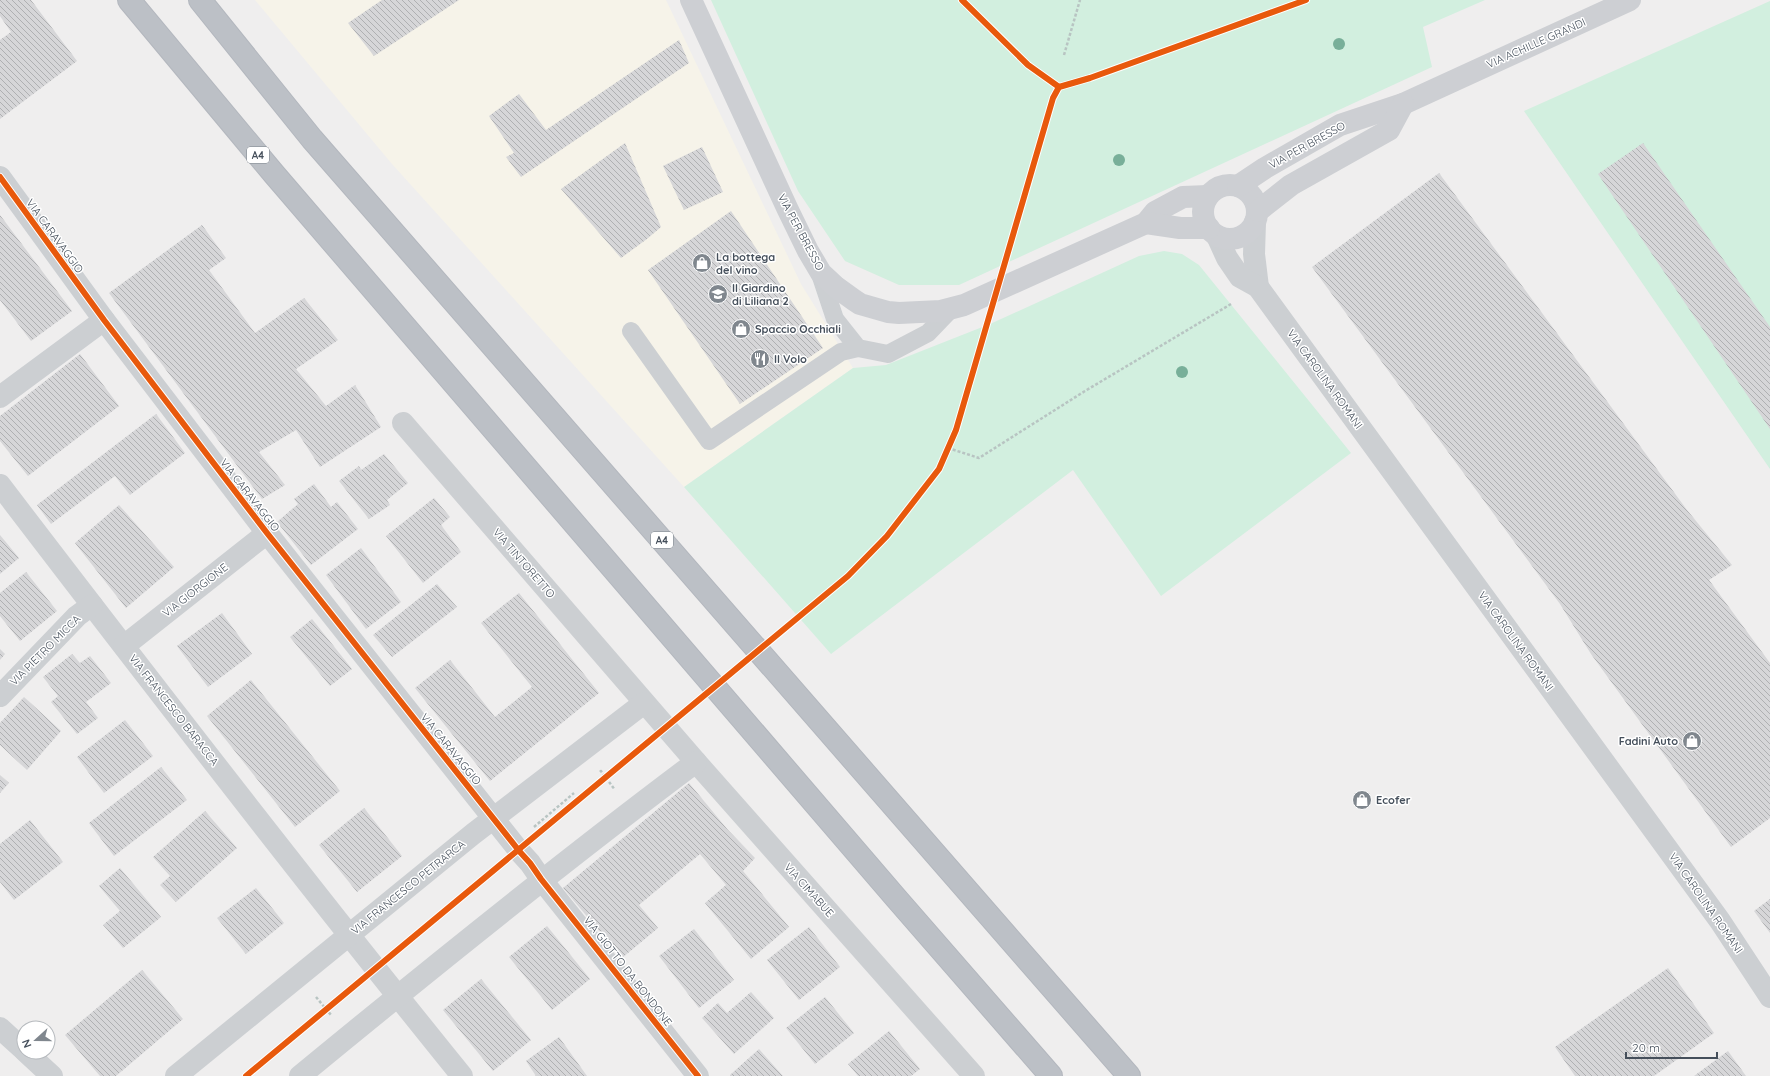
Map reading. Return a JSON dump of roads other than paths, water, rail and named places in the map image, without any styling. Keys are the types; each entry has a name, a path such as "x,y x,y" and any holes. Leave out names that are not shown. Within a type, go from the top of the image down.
{"highway":[{"name":"A4","path":"129,0 279,180 1051,1076"},
{"name":"A4","path":"200,0 312,139 1129,1076"}],"street":[{"name":"VIA PER BRESSO","path":"691,0 788,210 821,273 836,287 860,304 888,312 899,313 941,311 975,301 1146,223 1155,212 1183,197 1208,196"},
{"name":"VIA ACHILLE GRANDI","path":"1442,86 1630,0"},
{"name":"VIA PER BRESSO","path":"1238,186 1265,168 1340,125 1403,104 1442,86"},
{"path":"1146,223 1213,232 1228,239 1240,238 1249,232 1256,217 1291,185 1389,130 1403,104"},
{"name":"VIA CARAVAGGIO","path":"0,177 104,320 267,533 514,844"},
{"path":"1213,232 1204,218 1203,207 1208,196 1216,189 1226,185 1238,186 1248,191 1255,200 1256,217"},
{"name":"VIA CAROLINA ROMANI","path":"1256,217 1254,254 1258,287"},
{"name":"VIA CAROLINA ROMANI","path":"1213,232 1227,258 1240,277 1258,287 1720,921 1770,997"},
{"path":"0,398 104,320"},
{"name":"VIA TINTORETTO","path":"403,423 644,703"},
{"name":"VIA FRANCESCO BARACCA","path":"0,485 124,646 462,1076"},
{"name":"VIA GIORGIONE","path":"124,646 267,533"},
{"name":"VIA PIETRO MICCA","path":"0,696 77,616 92,605"},
{"name":"VIA CIMABUE","path":"644,703 974,1076"},
{"name":"VIA FRANCESCO PETRARCA","path":"176,1076 493,818 644,703"},
{"path":"300,1076 397,995 541,879 696,762"},
{"name":"VIA GIOTTO DA BONDONE","path":"514,844 698,1076"},
{"path":"0,1028 16,1043"},
{"path":"35,1060 52,1076"}],"lane":[{"path":"817,265 835,318 858,348"},
{"path":"631,331 708,441 841,352 858,348 888,354 928,333 952,308"}],"place":[{"name":"La bottega del vino","path":"702,263"},
{"name":"Il Giardino di Liliana 2","path":"718,294"},
{"name":"Spaccio Occhiali","path":"741,329"},
{"name":"Il Volo","path":"760,359"},
{"name":"Fadini Auto","path":"1692,741"},
{"name":"Ecofer","path":"1362,800"}]}
